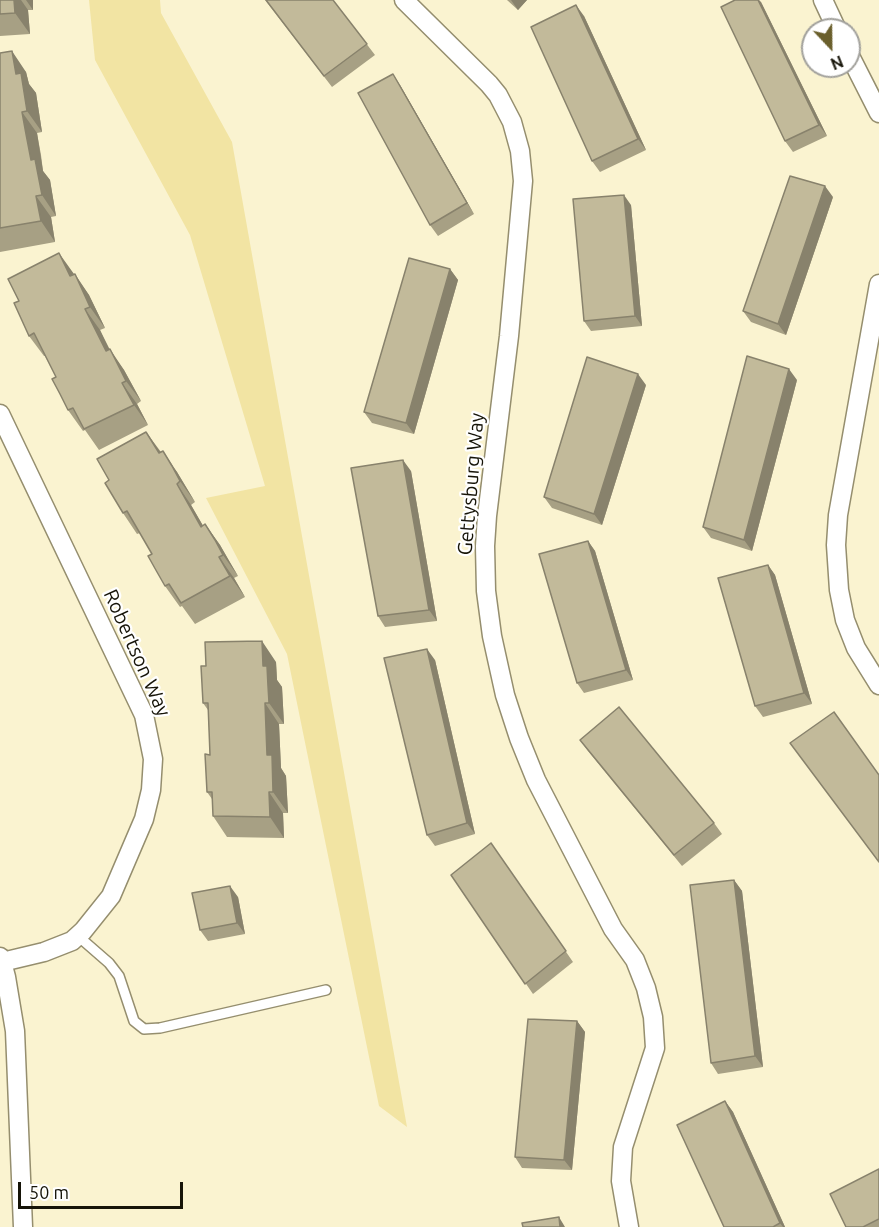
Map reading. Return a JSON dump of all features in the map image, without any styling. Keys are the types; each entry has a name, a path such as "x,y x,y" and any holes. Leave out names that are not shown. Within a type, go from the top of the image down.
{"street":[{"name":"Gettysburg Way","path":"404,0 498,95 512,122 520,151 523,182 509,336 487,516 486,591 504,695 519,738 536,780 614,929 635,960 646,988 653,1017 655,1048 623,1147 621,1181 629,1227"},
{"path":"823,0 831,18"},
{"path":"861,78 879,113"},
{"path":"879,284 838,515 836,545 839,590 845,620 856,648 879,685"},
{"name":"Robertson Way","path":"0,414 144,715 153,759 151,790 138,836 111,896 72,941 44,952 1,960 15,1031 23,1227"}],"lane":[{"path":"78,936 109,963 119,976 134,1021 144,1029 160,1028 326,990"}],"shaded area":[{"path":"89,0 160,0 161,13 232,142 407,1127 379,1106 287,654 206,498 265,486 190,235 95,60"}],"building":[{"path":"0,0 14,0 15,13 0,14"},
{"path":"266,0 333,0 367,44 324,76"},
{"path":"735,0 758,0 819,125 785,141 721,7"},
{"path":"576,5 638,139 592,161 531,27"},
{"path":"12,51 16,74 21,73 27,111 22,112 31,160 35,159 42,195 36,196 41,221 0,228 0,53"},
{"path":"393,74 467,203 430,225 358,93"},
{"path":"790,176 825,186 778,324 743,311"},
{"path":"624,195 635,316 584,321 573,199"},
{"path":"59,253 70,276 75,274 90,307 85,309 106,351 110,349 126,381 122,383 134,405 84,429 73,408 68,410 52,379 56,377 34,333 29,336 14,303 19,301 8,279"},
{"path":"409,258 450,269 406,423 364,412"},
{"path":"747,356 789,369 744,540 703,527"},
{"path":"587,357 638,374 594,514 544,497"},
{"path":"146,432 159,453 163,451 172,466 180,481 177,484 201,527 205,524 215,540 223,555 219,557 230,576 181,603 169,584 165,586 148,556 152,554 127,511 123,513 105,483 109,480 97,459"},
{"path":"403,460 429,610 378,616 351,468"},
{"path":"588,541 626,670 577,683 539,554"},
{"path":"768,565 804,693 755,706 718,578"},
{"path":"262,641 263,666 267,666 269,703 265,703 267,755 272,755 273,792 269,792 270,817 213,816 212,792 207,792 205,754 210,755 208,703 203,703 201,666 206,666 205,642"},
{"path":"427,649 467,823 427,835 384,658"},
{"path":"619,707 714,823 674,855 580,740"},
{"path":"834,712 879,775 879,862 790,743"},
{"path":"491,843 566,951 525,984 451,875"},
{"path":"734,880 755,1056 711,1063 690,885"},
{"path":"230,886 237,923 200,930 192,893"},
{"path":"528,1019 577,1021 564,1160 515,1157"},
{"path":"725,1101 780,1223 773,1227 724,1227 677,1125"},
{"path":"879,1169 879,1219 863,1227 846,1227 830,1194"},
{"path":"559,1217 560,1227 523,1227 522,1223"}]}
